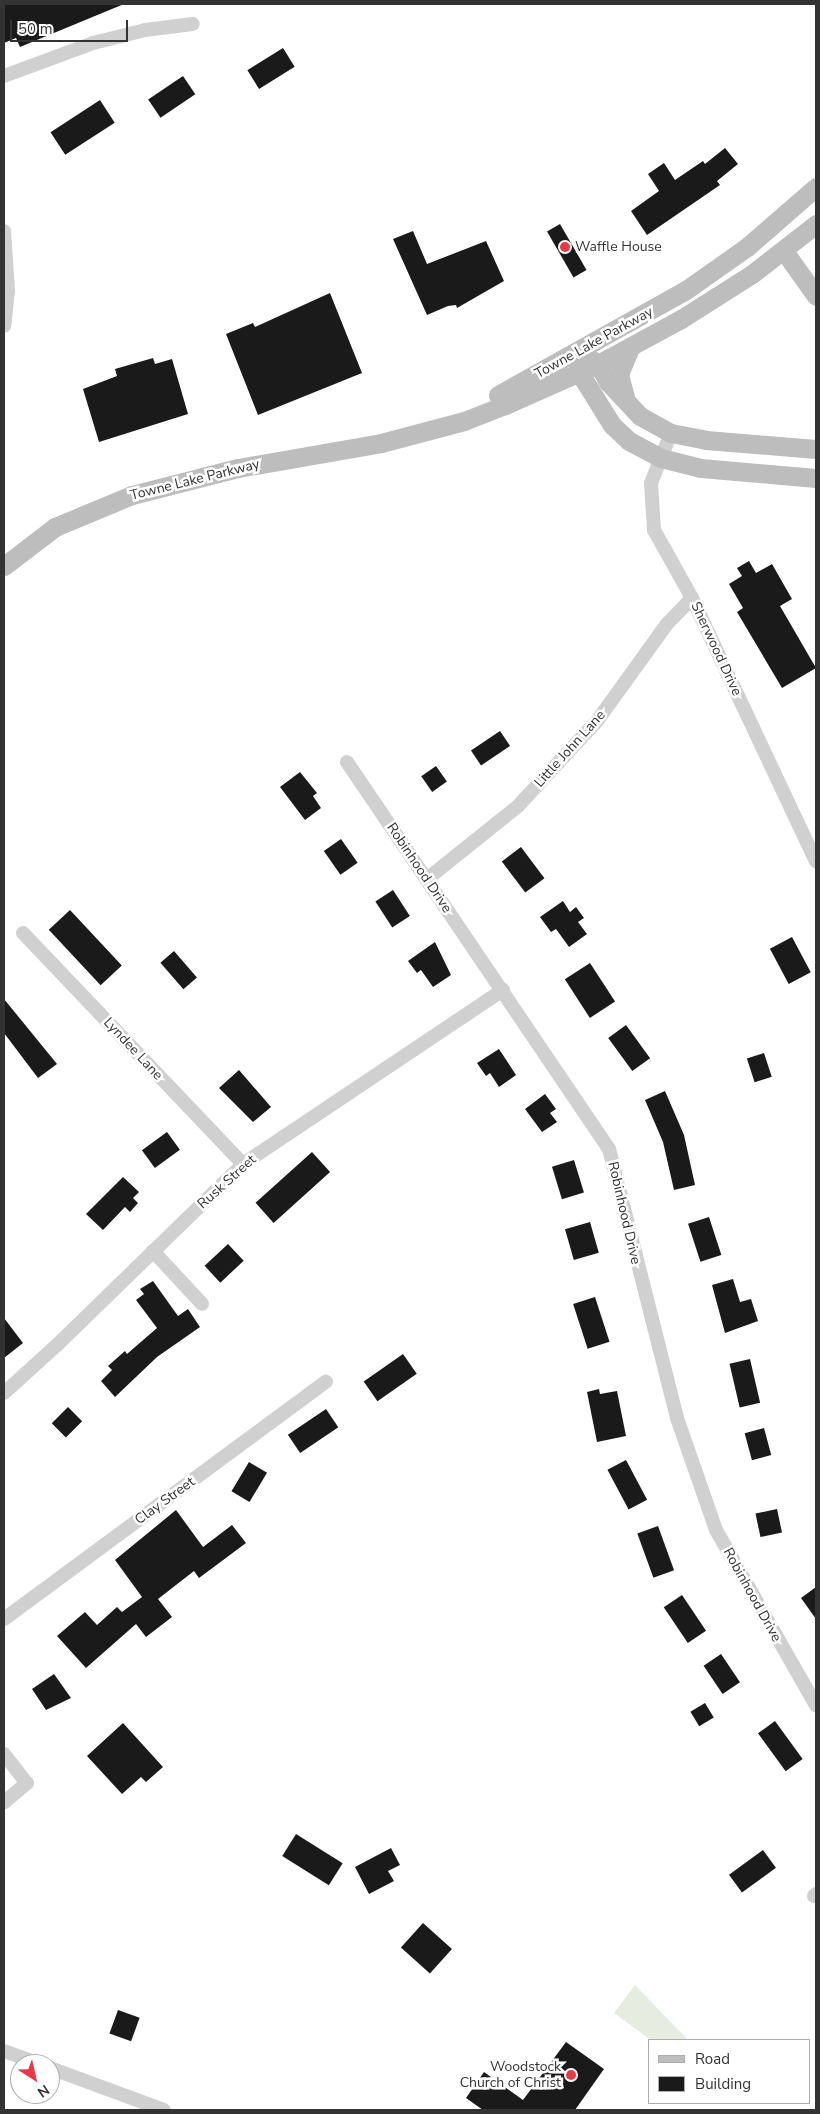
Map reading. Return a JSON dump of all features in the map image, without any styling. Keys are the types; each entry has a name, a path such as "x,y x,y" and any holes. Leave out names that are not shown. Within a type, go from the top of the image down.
{"main road":[{"name":"Towne Lake Parkway","path":"343,448 497,395 580,352 718,268 816,187"},
{"name":"Towne Lake Parkway","path":"4,566 55,527 132,495 230,470 343,448 381,443 464,421 598,364 631,346 719,296 784,251 816,224"},
{"path":"784,251 816,296"},
{"path":"629,405 619,374 631,346"},
{"path":"580,352 598,364 608,382 629,405 653,424 671,433 706,440 816,449"},
{"path":"580,352 579,372 597,405 621,434 661,458 701,468 816,478"}],"street":[{"path":"4,76 93,43 145,30 193,24"},
{"path":"4,231 8,290 4,326"},
{"name":"Sherwood Drive","path":"671,433 651,483 654,530 692,598 816,861"},
{"name":"Little John Lane","path":"427,879 518,806 596,720 667,624 692,598"},
{"name":"Robinhood Drive","path":"346,762 503,990 530,1038 609,1149 677,1418 716,1530 816,1705"},
{"name":"Lyndee Lane","path":"23,933 243,1164"},
{"name":"Rusk Street","path":"4,1392 57,1346 243,1164 503,990"},
{"path":"153,1251 202,1304"},
{"name":"Clay Street","path":"4,1619 326,1382"},
{"path":"4,1754 27,1783 4,1802"},
{"path":"60,2072 164,2110"}],"shaded area":[{"path":"635,1985 687,2039 650,2039 614,2013"}],"building":[{"path":"4,4 124,4 20,47 16,38 4,43"},
{"path":"283,48 295,67 259,89 247,70"},
{"path":"183,76 195,94 160,118 148,99"},
{"path":"100,100 115,123 65,155 51,132"},
{"path":"725,148 738,164 717,181 720,185 647,235 631,211 659,191 648,174 664,163 675,180 703,161 705,164"},
{"name":"Waffle House","path":"560,224 586,270 574,277 547,232"},
{"path":"413,231 427,264 486,241 504,281 457,308 456,305 448,306 427,315 393,239"},
{"path":"330,293 362,373 258,415 226,334 253,323 255,327"},
{"path":"153,358 155,364 172,359 188,414 99,442 83,389 117,376 115,369"},
{"path":"749,561 756,573 772,564 792,599 780,606 816,668 782,688 737,612 743,608 729,584 742,576 737,568"},
{"path":"500,731 510,746 481,765 471,751"},
{"path":"436,766 447,782 432,792 421,776"},
{"path":"300,772 317,793 313,796 321,808 305,820 280,787"},
{"path":"341,839 358,863 340,875 324,851"},
{"path":"521,847 544,878 525,893 502,861"},
{"path":"393,890 410,916 392,927 375,901"},
{"path":"563,901 570,912 576,907 584,918 578,922 587,934 569,947 556,929 551,932 540,917"},
{"path":"70,910 122,966 101,985 49,930"},
{"path":"792,937 811,972 789,984 770,949"},
{"path":"435,942 451,975 433,987 421,970 417,973 408,961"},
{"path":"174,951 197,977 183,989 160,963"},
{"path":"590,963 615,1002 590,1018 565,979"},
{"path":"4,999 57,1064 38,1078 4,1033"},
{"path":"626,1025 650,1058 632,1071 608,1038"},
{"path":"499,1049 516,1075 499,1087 490,1073 486,1076 477,1063"},
{"path":"764,1053 772,1077 755,1082 747,1059"},
{"path":"239,1070 271,1107 253,1122 219,1088"},
{"path":"665,1091 684,1135 695,1185 674,1190 663,1142 645,1100"},
{"path":"545,1094 556,1109 550,1113 557,1122 542,1132 525,1109"},
{"path":"167,1132 180,1150 155,1168 142,1150"},
{"path":"312,1152 330,1172 274,1223 256,1203"},
{"path":"574,1160 584,1193 562,1199 552,1167"},
{"path":"123,1177 139,1192 133,1198 138,1203 130,1212 125,1207 103,1230 86,1214"},
{"path":"709,1217 721,1255 700,1262 688,1224"},
{"path":"590,1222 599,1253 574,1260 565,1229"},
{"path":"228,1244 244,1261 220,1283 205,1266"},
{"path":"733,1279 740,1302 751,1299 758,1321 725,1333 712,1285"},
{"path":"153,1281 178,1316 188,1309 200,1327 157,1357 115,1397 101,1381 112,1370 108,1366 125,1351 127,1354 157,1328 136,1300 144,1294 140,1289"},
{"path":"595,1297 610,1342 588,1349 573,1304"},
{"path":"4,1318 23,1343 4,1358"},
{"path":"403,1354 417,1374 377,1401 364,1382"},
{"path":"750,1359 760,1403 740,1408 730,1364"},
{"path":"599,1389 600,1394 617,1391 626,1436 597,1442 587,1392"},
{"path":"68,1407 82,1421 66,1437 52,1423"},
{"path":"326,1409 338,1427 300,1453 288,1435"},
{"path":"764,1428 771,1455 752,1460 745,1433"},
{"path":"626,1460 647,1500 629,1510 607,1470"},
{"path":"249,1462 267,1473 249,1502 231,1491"},
{"path":"777,1509 782,1532 760,1537 755,1514"},
{"path":"176,1510 203,1547 232,1525 246,1543 199,1578 194,1571 158,1599 172,1617 146,1637 136,1624 86,1668 57,1636 85,1612 97,1625 117,1607 122,1612 142,1597 115,1560"},
{"path":"658,1526 674,1570 653,1578 637,1534"},
{"path":"816,1587 816,1619 801,1598"},
{"path":"682,1595 706,1631 688,1643 664,1607"},
{"path":"721,1654 740,1682 723,1694 704,1666"},
{"path":"54,1674 71,1698 46,1710 32,1689"},
{"path":"705,1703 714,1718 699,1726 690,1712"},
{"path":"775,1721 803,1759 786,1771 758,1733"},
{"path":"123,1723 163,1767 146,1782 141,1777 122,1794 87,1756"},
{"path":"296,1834 343,1863 329,1885 282,1856"},
{"path":"391,1848 400,1865 388,1871 394,1881 369,1894 355,1867"},
{"path":"763,1850 776,1868 742,1892 729,1875"},
{"path":"423,1923 452,1949 430,1974 401,1948"},
{"path":"118,2010 140,2018 131,2041 109,2033"},
{"name":"Woodstock Church of Christ","path":"566,2042 604,2069 575,2110 483,2110 466,2098 484,2072 523,2100"}],"place":[{"name":"Waffle House","path":"565,247"},
{"name":"Woodstock Church of Christ","path":"571,2075"}]}
